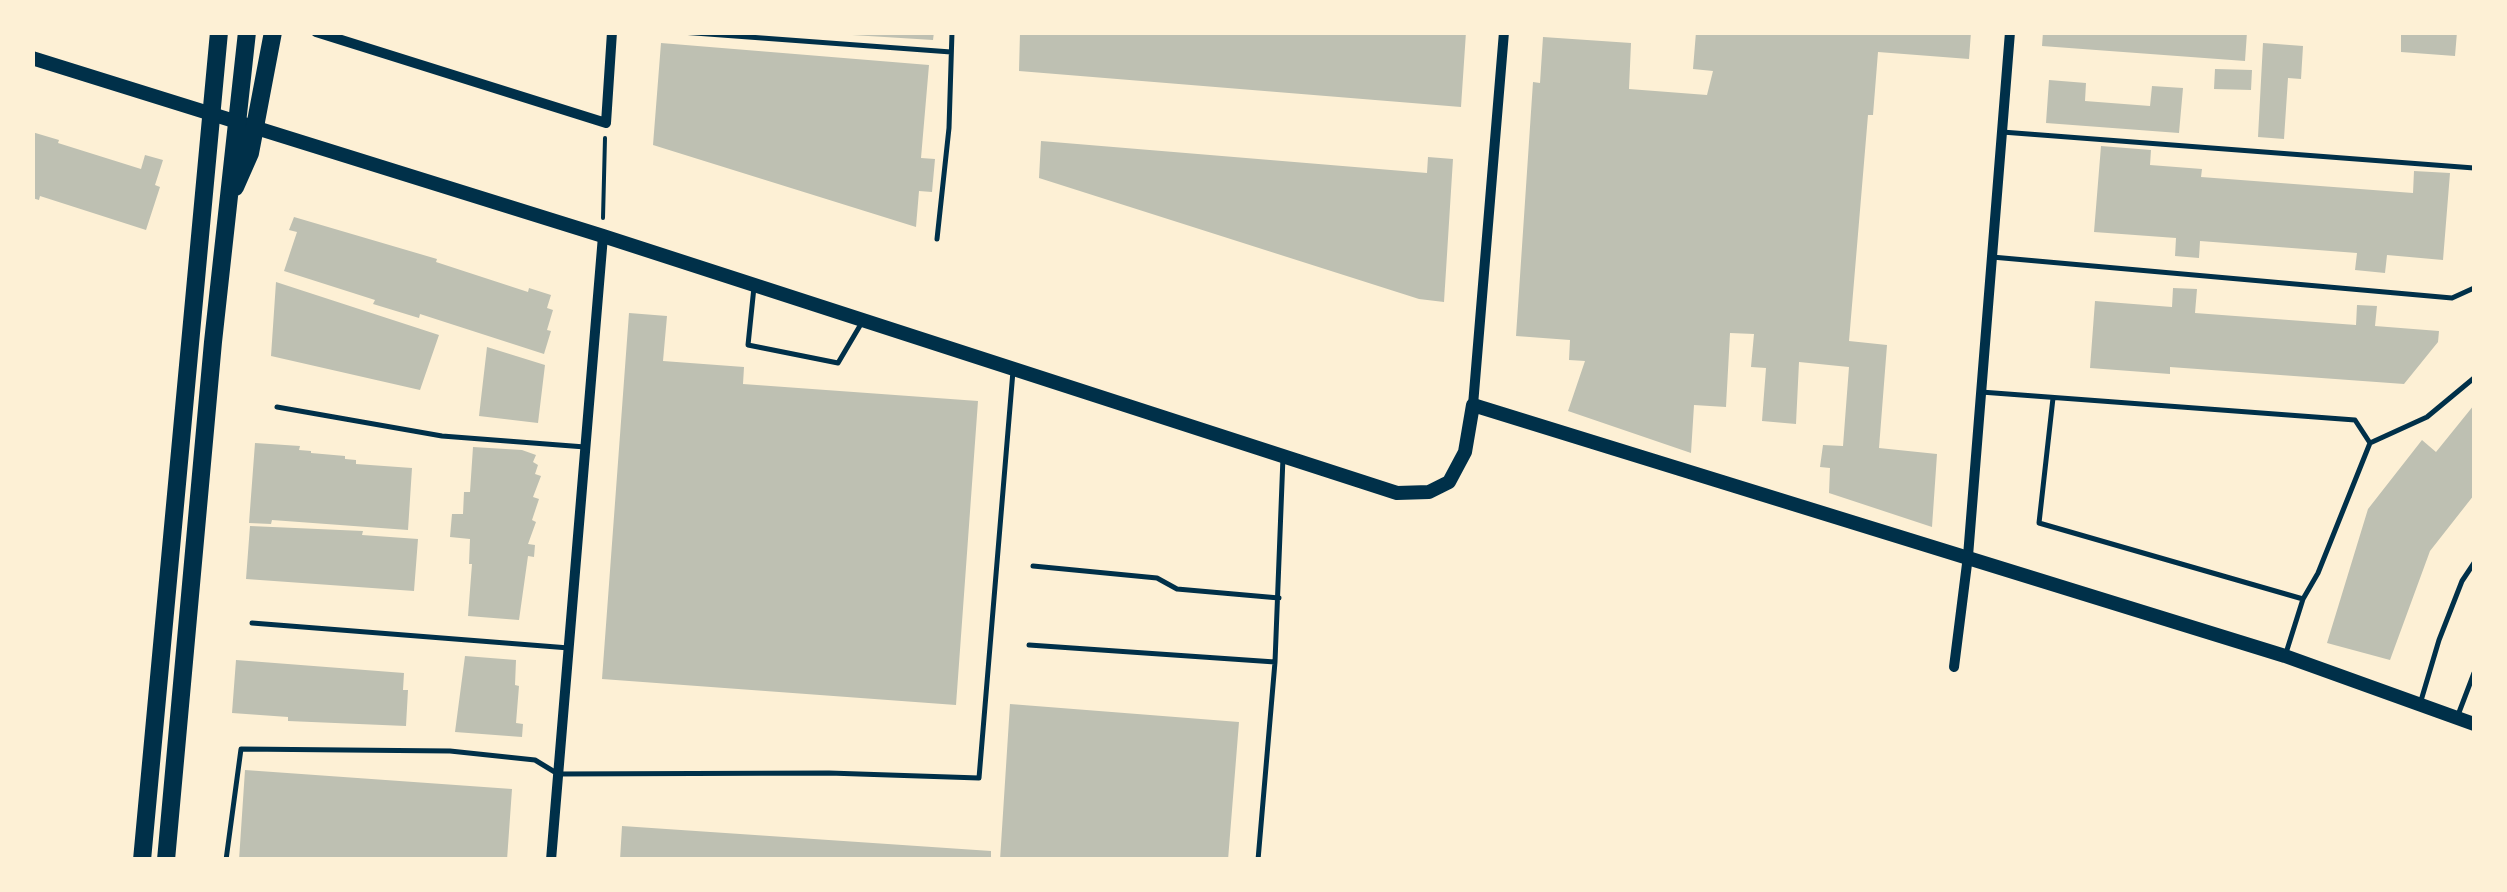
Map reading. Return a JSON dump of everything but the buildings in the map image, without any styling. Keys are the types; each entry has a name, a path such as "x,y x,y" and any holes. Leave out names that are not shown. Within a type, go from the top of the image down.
{"highway":[{"path":"142,860 218,32"},
{"path":"166,860 246,32"},
{"path":"228,201 250,153 273,32"}],"street":[{"path":"316,32 606,123 612,32"},
{"path":"32,58 864,319 1397,493 1429,492 1450,482 1468,438 1504,32"},
{"path":"1954,667 1968,556 2010,32"},
{"path":"551,860 603,236"},
{"path":"1473,405 2285,656 2474,724"}],"lane":[{"path":"681,32 951,52"},
{"path":"937,239 949,128 952,32"},
{"path":"2002,132 2474,168"},
{"path":"1992,257 2452,298 2474,288"},
{"path":"754,284 748,344 838,363 864,319"},
{"path":"226,860 241,749 450,751 535,760 558,774 979,778 1014,368"},
{"path":"2285,656 2303,599 2318,573 2370,442 2427,417 2474,378"},
{"path":"1981,392 2355,420 2370,442"},
{"path":"2053,398 2038,523 2303,599"},
{"path":"278,406 442,436 585,447"},
{"path":"1258,860 1274,662 1284,454"},
{"path":"2420,704 2439,640 2462,581 2474,564"},
{"path":"1033,566 1157,578 1177,589 1278,598"},
{"path":"252,622 568,648"},
{"path":"1029,645 1274,662"},
{"path":"2457,718 2474,674"}],"path":[{"path":"603,236 606,123"}]}
